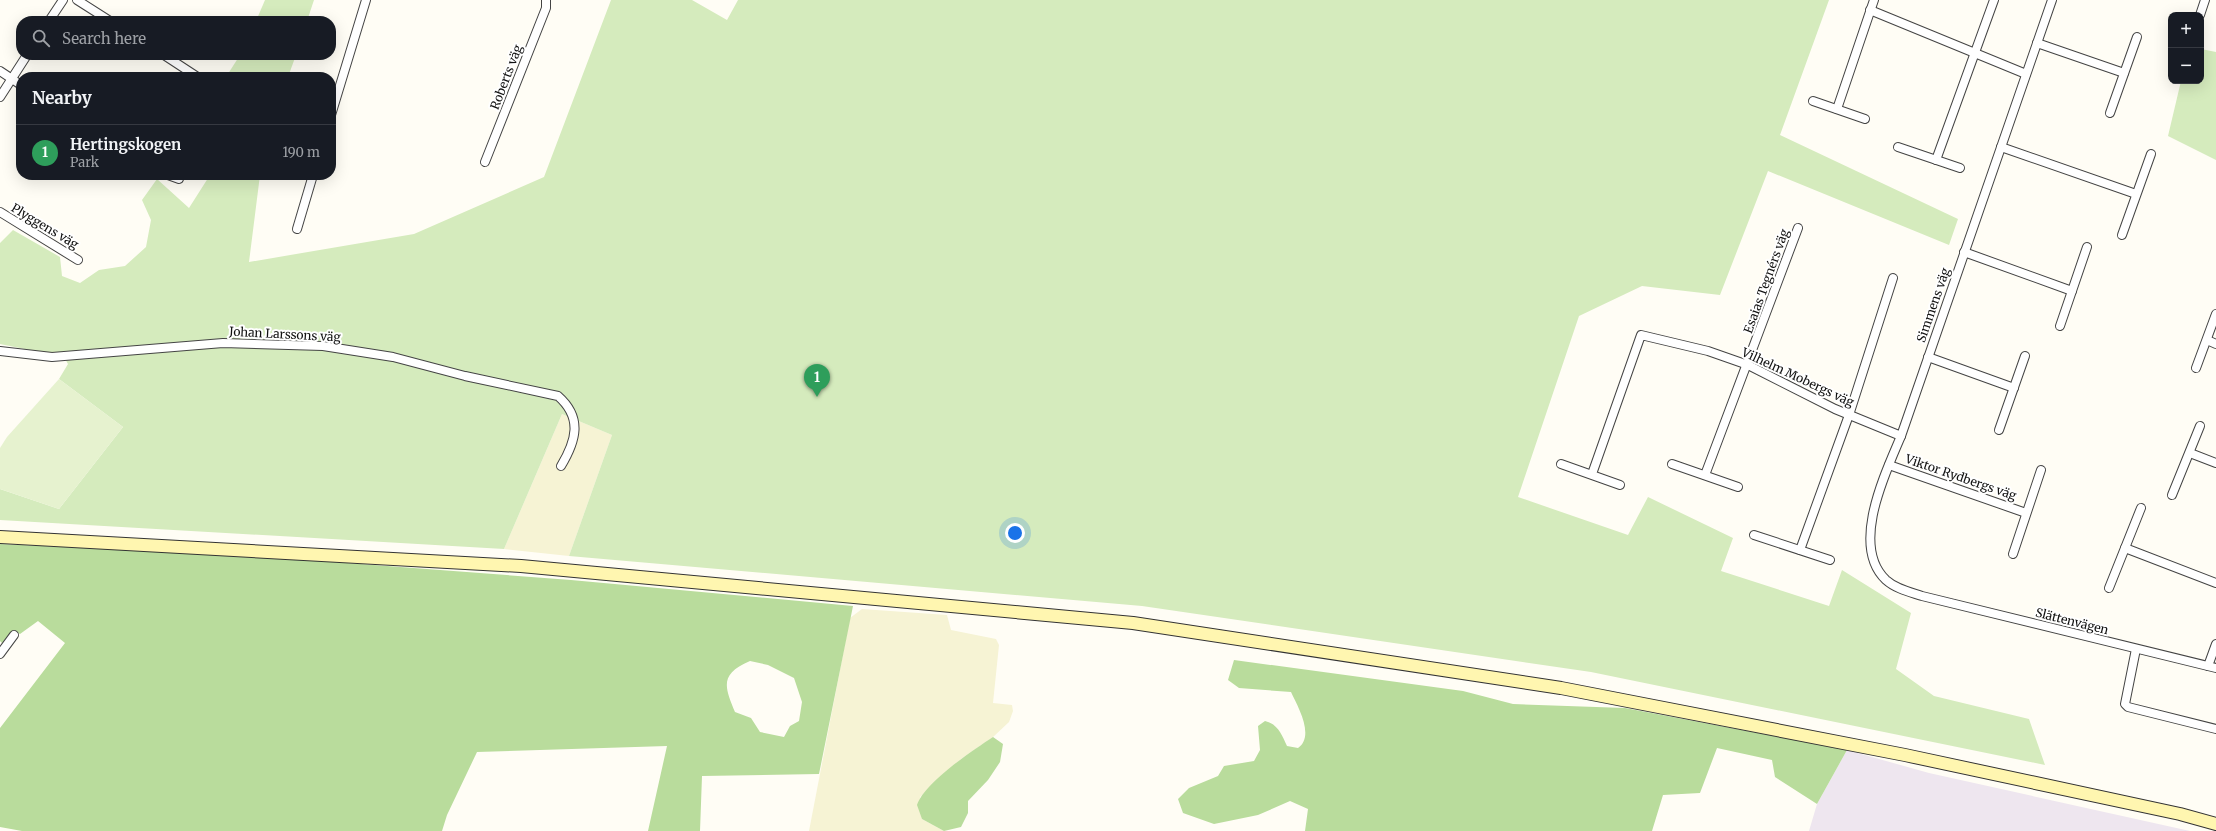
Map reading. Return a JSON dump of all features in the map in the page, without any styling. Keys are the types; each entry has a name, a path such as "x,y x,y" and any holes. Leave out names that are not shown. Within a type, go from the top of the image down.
{"main road":[{"path":"0,537 521,566 1133,623 1561,688 1913,756 2216,824"}],"street":[{"path":"52,16 63,0"},
{"path":"77,0 102,16"},
{"path":"336,99 366,0"},
{"name":"Roberts väg","path":"485,162 546,8 546,0"},
{"path":"1837,109 1874,0"},
{"path":"1936,160 1994,0"},
{"name":"Simmens väg","path":"1922,596 1898,588 1886,580 1877,567 1870,551 1869,534 1889,464 1901,436 2052,0"},
{"path":"2201,12 2205,0"},
{"path":"1870,10 2026,74"},
{"path":"2110,113 2137,37"},
{"path":"2037,43 2124,73"},
{"path":"16,72 24,60"},
{"path":"172,60 190,72"},
{"path":"0,71 16,82"},
{"path":"0,97 16,73"},
{"path":"1813,101 1865,119"},
{"path":"1898,147 1960,168"},
{"path":"2001,147 2136,194"},
{"path":"2122,235 2151,154"},
{"path":"297,229 312,180"},
{"name":"Plyggens väg","path":"0,212 78,260"},
{"name":"Esaias Tegnérs väg","path":"1705,475 1748,365 1798,228"},
{"path":"2060,326 2087,247"},
{"path":"1964,252 2072,291"},
{"path":"1800,550 1849,415 1893,278"},
{"path":"2196,368 2216,314"},
{"name":"Vilhelm Mobergs väg","path":"1592,474 1641,335 1700,350 1748,365 1849,415 1901,436"},
{"path":"2207,340 2216,344"},
{"name":"Johan Larssons väg","path":"0,351 52,357 223,343 266,343 323,346 393,357 465,376 558,396 568,404 575,424 573,445 561,466"},
{"path":"1999,430 2025,356"},
{"path":"1928,357 2014,388"},
{"path":"2172,495 2200,426"},
{"path":"2190,453 2216,463"},
{"path":"1561,464 1620,485"},
{"path":"1672,464 1738,487"},
{"name":"Viktor Rydbergs väg","path":"1889,464 2026,513"},
{"name":"Viktor Rydbergs väg","path":"2013,554 2041,470"},
{"path":"2109,588 2141,508"},
{"path":"1754,535 1830,560"},
{"path":"2125,548 2216,583"},
{"name":"Slättenvägen","path":"1922,596 2212,667"},
{"path":"0,654 14,635"},
{"path":"2212,667 2216,644"},
{"path":"2136,649 2124,704 2128,707 2216,729"}],"shaded area":[{"path":"562,414 612,435 569,556 504,549"},
{"path":"862,609 947,615 951,630 996,639 999,645 993,703 1012,705 1013,711 1009,722 993,737 961,759 920,797 922,819 944,831 809,831 850,618"},
{"path":"1847,750 1929,773 2190,831 1809,831 1817,804"}],"green space":[{"path":"265,0 314,0 309,16 258,16"},
{"path":"611,0 692,0 727,20 738,0 1829,0 1780,135 1958,219 1949,245 1768,171 1720,295 1642,286 1579,316 1518,497 1628,535 1648,497 1733,538 1721,571 1829,606 1842,570 1911,613 1896,669 1934,696 2029,719 2045,765 1591,672 1142,606 569,556 612,435 562,414 504,549 0,520 0,489 59,509 123,427 59,379 68,364 64,357 0,344 0,243 13,230 60,257 62,276 80,283 99,270 125,266 146,247 151,220 142,200 156,180 189,208 207,180 259,180 249,262 414,234 544,177"},
{"path":"2204,50 2216,52 2216,160 2168,136 2180,84 2204,84"},
{"path":"237,60 294,60 290,72 229,72"},
{"path":"59,379 123,427 59,509 0,489 0,448 7,437"},
{"path":"0,544 242,555 571,580 853,606 819,774 702,776 700,831 648,831 667,746 477,752 447,815 442,831 22,831 0,827 0,728 65,643 38,621 20,634 15,631 2,643 0,641","holes":["750,661 768,665 794,678 802,702 799,721 790,726 784,737 760,732 751,718 735,712 728,695 727,682 733,671"]},
{"path":"1234,660 1463,691 1513,704 1625,708 1847,750 1817,804 1775,777 1772,760 1717,748 1700,793 1663,795 1652,831 1305,831 1308,809 1290,801 1258,815 1214,824 1183,813 1178,799 1189,788 1218,776 1224,766 1254,761 1260,750 1258,726 1265,721 1276,727 1287,746 1298,748 1303,743 1305,736 1304,721 1291,692 1239,688 1228,680"},
{"path":"993,737 1003,744 1000,762 988,780 968,801 968,813 961,827 944,831 922,819 917,805 929,787 939,777 973,750"}],"place":[{"name":"Hertingskogen","path":"817,397"}]}
